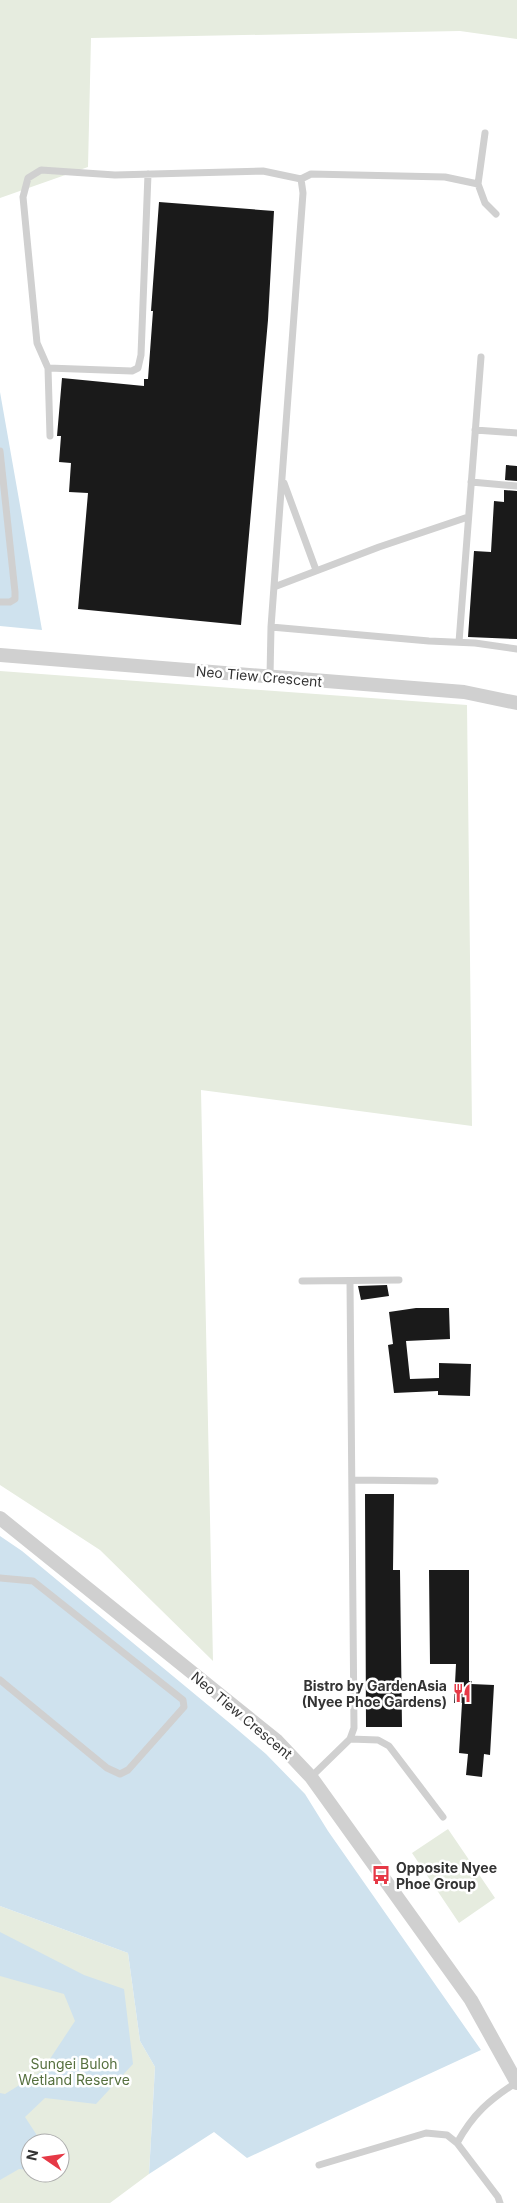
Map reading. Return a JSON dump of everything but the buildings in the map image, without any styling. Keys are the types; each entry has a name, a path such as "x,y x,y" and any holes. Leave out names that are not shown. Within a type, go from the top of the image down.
{"street":[{"name":"Neo Tiew Crescent","path":"0,655 464,692 517,702"},
{"name":"Neo Tiew Crescent","path":"0,1518 277,1741 311,1777 472,2000 517,2082"}],"lane":[{"path":"485,133 478,184 484,202 496,214"},
{"path":"50,436 48,368 37,343 23,197 28,178 41,170 116,175 263,171 301,179 311,174 445,177 478,184"},
{"path":"48,368 132,371 138,368 141,355 148,174"},
{"path":"270,676 270,627 303,193 301,179"},
{"path":"459,642 481,356"},
{"path":"475,430 517,433"},
{"path":"0,451 15,592 15,599 10,602 0,602"},
{"path":"282,480 316,570"},
{"path":"471,482 517,486"},
{"path":"274,587 379,546 468,517"},
{"path":"270,627 517,648"},
{"path":"302,1281 399,1280"},
{"path":"311,1777 350,1739 354,1728 350,1281"},
{"path":"352,1480 435,1481"},
{"path":"0,1578 33,1581 182,1700 184,1707 128,1770 120,1774 107,1768 0,1680"},
{"path":"350,1739 378,1740 389,1746 443,1817"},
{"path":"457,2143 469,2122 494,2098 517,2082"},
{"path":"319,2166 426,2134 447,2136 457,2143 498,2197 500,2203"}],"green space":[{"path":"0,0 517,0 517,39 460,31 91,38 88,167 0,198"},
{"path":"0,671 467,705 472,1126 201,1090 213,1661 100,1550 0,1485"},
{"path":"448,1829 495,1898 459,1923 412,1853"},
{"name":"Sungei Buloh Wetland Reserve","path":"0,1906 128,1953 140,2041 155,2067 149,2174 110,2203 0,2203"}],"water":[{"path":"0,392 42,630 0,626"},
{"path":"0,1536 22,1551 232,1725 266,1754 305,1794 328,1831 481,2050 247,2158 214,2132 149,2174 155,2067 140,2041 128,1953 0,1906"},
{"path":"0,1932 84,1975 124,1989 133,2064 96,2104 45,2098 25,2117 35,2133 20,2133 20,2169 0,2180 0,2093 5,2094 42,2071 75,2021 64,1994 0,1976"}],"place":[{"name":"Bistro by GardenAsia (Nyee Phoe Gardens)","path":"462,1693"},
{"name":"Opposite Nyee Phoe Group","path":"381,1875"}]}
